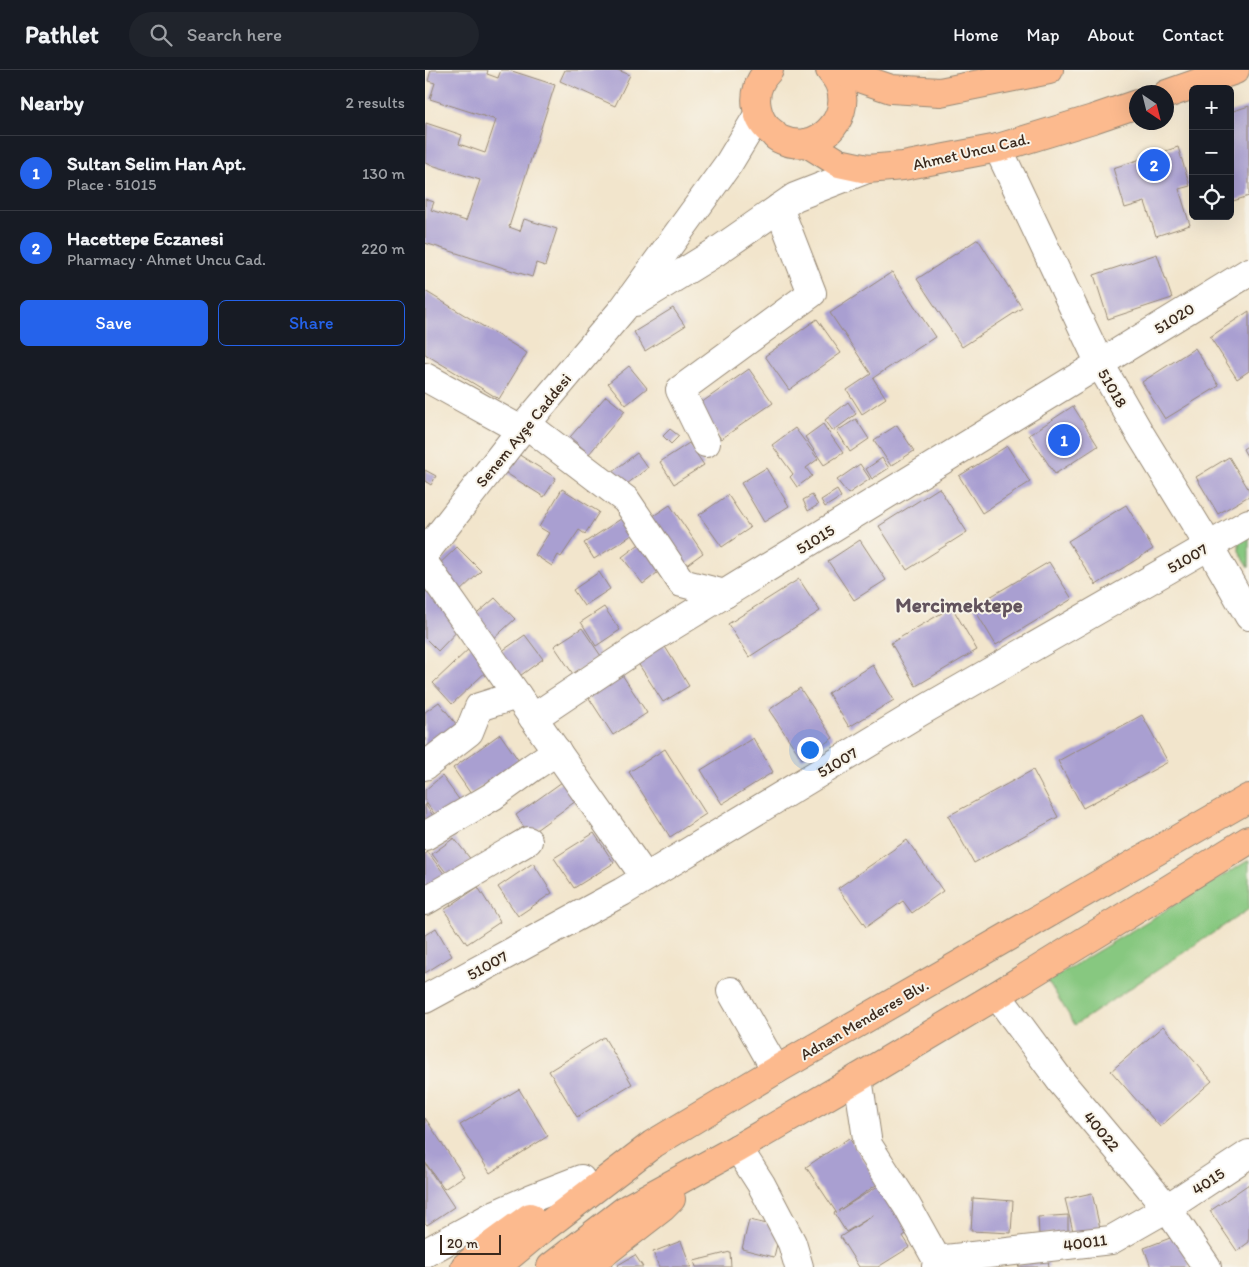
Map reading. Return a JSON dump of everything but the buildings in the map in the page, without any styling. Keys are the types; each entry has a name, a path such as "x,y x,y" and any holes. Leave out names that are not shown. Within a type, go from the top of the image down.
{"main road":[{"path":"757,86 765,128 781,140 807,143 823,136 836,124 841,110 842,92 840,84 830,70"},
{"path":"836,70 891,89 940,92 1049,70"},
{"path":"1174,92 1235,70"},
{"name":"Ahmet Uncu Cad.","path":"807,143 839,164 867,169 903,166 998,148 1129,107"},
{"name":"Adnan Menderes Blv.","path":"496,1267 653,1144 777,1070 1249,798"},
{"path":"551,1267 625,1210 738,1148 858,1078 1249,840"},
{"path":"465,1267 486,1249 581,1179 653,1144"},
{"path":"586,1267 662,1208 701,1168"}],"street":[{"path":"623,309 729,163 757,86"},
{"name":"51018","path":"998,148 1100,364 1249,616"},
{"path":"623,309 716,252 795,197 867,169"},
{"path":"706,443 680,390 812,293 779,208"},
{"name":"51020","path":"1100,364 1249,272"},
{"name":"Senem Ayşe Caddesi","path":"430,539 623,309"},
{"name":"51015","path":"533,718 651,639 1100,364"},
{"path":"425,377 524,427 626,500 682,583 725,594"},
{"name":"51007","path":"425,999 622,892 920,712 1249,522"},
{"path":"425,564 645,877"},
{"path":"425,766 469,732 479,707 517,695"},
{"path":"425,836 493,796 533,766 557,751"},
{"path":"425,901 528,841"},
{"path":"731,991 777,1070"},
{"name":"40022","path":"997,995 1062,1083 1167,1208 1207,1267"},
{"path":"858,1078 868,1145 907,1206 936,1264"},
{"path":"738,1148 761,1184 792,1244 799,1267"},
{"name":"4015","path":"1167,1208 1249,1154"},
{"path":"425,1254 496,1214 581,1179"},
{"name":"40011","path":"936,1264 1111,1240 1167,1208"}],"green space":[{"path":"1249,535 1249,567 1239,551 1239,541"},
{"path":"1249,860 1249,909 1075,1025 1048,981"}],"place":[{"name":"Hacettepe Eczanesi","path":"1154,165"},
{"name":"Sultan Selim Han Apt.","path":"1064,440"}],"district":[{"name":"Mercimektepe","path":"959,605"}]}
